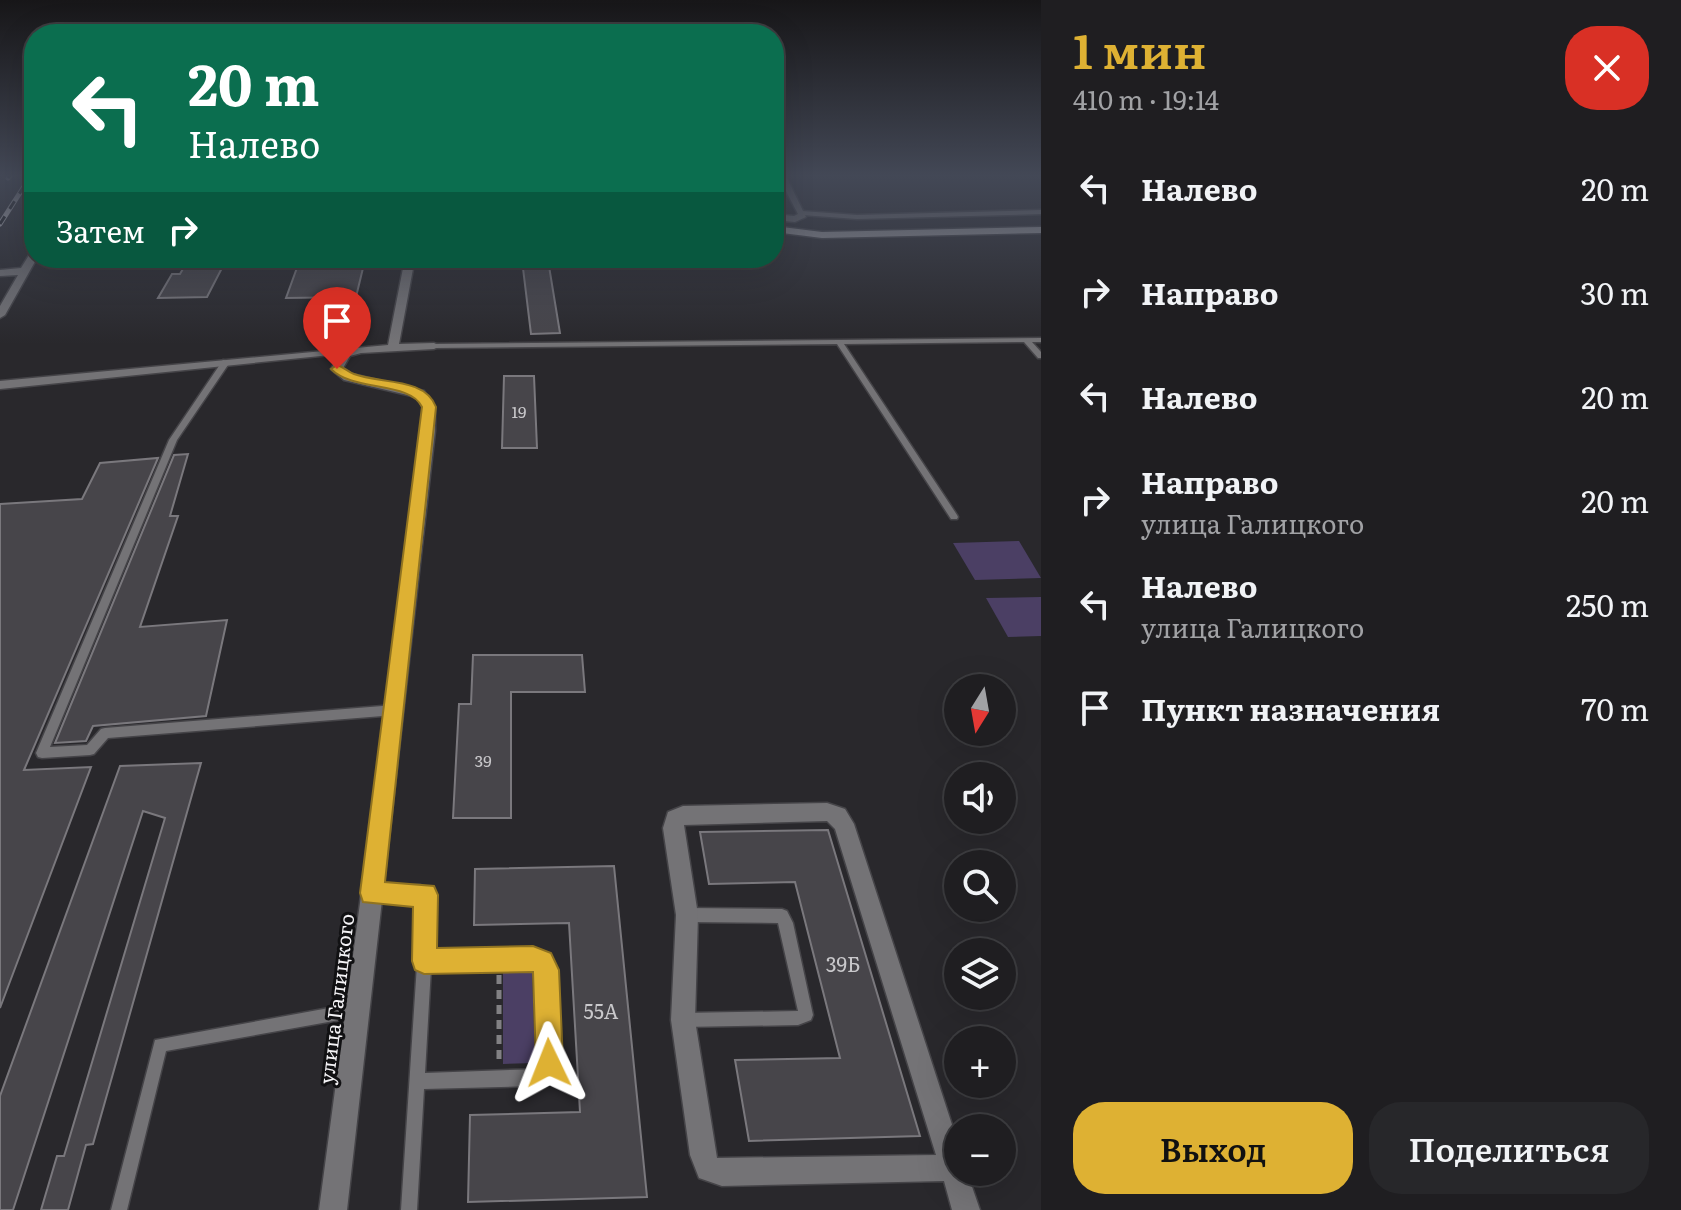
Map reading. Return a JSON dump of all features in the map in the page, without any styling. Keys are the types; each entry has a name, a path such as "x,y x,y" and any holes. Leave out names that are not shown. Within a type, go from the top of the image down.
{"street":[{"path":"786,230 822,235 1021,230"},
{"path":"0,315 27,268"},
{"path":"393,347 408,268"},
{"path":"0,273 25,271"},
{"path":"0,385 362,349 434,346"},
{"name":"улица Галицкого","path":"333,1210 429,407 427,399 410,390 341,374 337,369 341,358 362,349"},
{"path":"944,1140 838,816 798,813 683,815 675,819 673,828 687,915 683,1020 703,1155 708,1169 722,1173 944,1168"},
{"path":"959,1186 966,1210"}],"lane":[{"path":"1026,340 1041,356"},
{"path":"434,346 1041,340"},
{"path":"839,342 954,517"},
{"path":"226,362 173,440 42,753 90,750 105,733 395,710"},
{"path":"372,893 425,895 409,1210"},
{"path":"683,1020 798,1018 806,1015 782,916 687,915"},
{"path":"417,1081 537,1078 547,1074 549,1063 546,970 542,962 499,959 424,961"},
{"path":"119,1210 160,1045 358,1010"}],"path":[{"path":"499,959 499,1079"}],"shaded area":[{"path":"1019,541 1041,578 975,580 953,543"},
{"path":"1041,597 1041,636 1008,637 986,598"},
{"path":"532,969 535,1063 503,1064 503,970"}],"building":[{"path":"183,268 222,268 207,297 158,298 172,274 180,274"},
{"path":"297,268 363,268 356,297 286,298"},
{"path":"523,268 549,268 560,333 531,334"},
{"path":"504,376 534,376 537,448 502,448"},
{"path":"188,454 170,516 178,516 140,627 227,620 206,716 93,726 86,741 55,743 174,455"},
{"path":"158,458 24,770 91,767 0,1008 0,504 82,499 100,463"},
{"path":"473,655 582,655 585,692 511,692 511,818 453,818 459,704 471,704"},
{"path":"201,763 93,1144 86,1145 68,1210 41,1210 57,1156 64,1156 165,818 143,811 13,1210 0,1210 0,1096 120,766"},
{"path":"828,830 920,1136 749,1141 735,1060 840,1058 795,882 709,884 700,832"},
{"path":"614,866 647,1197 468,1202 470,1115 580,1112 569,923 474,925 475,869"}],"route":[{"path":"337,369 348,377 420,394 427,399 429,407 429,431 372,893 420,892 425,895 428,901 424,961 533,959 542,962 546,970 549,1063"}]}
